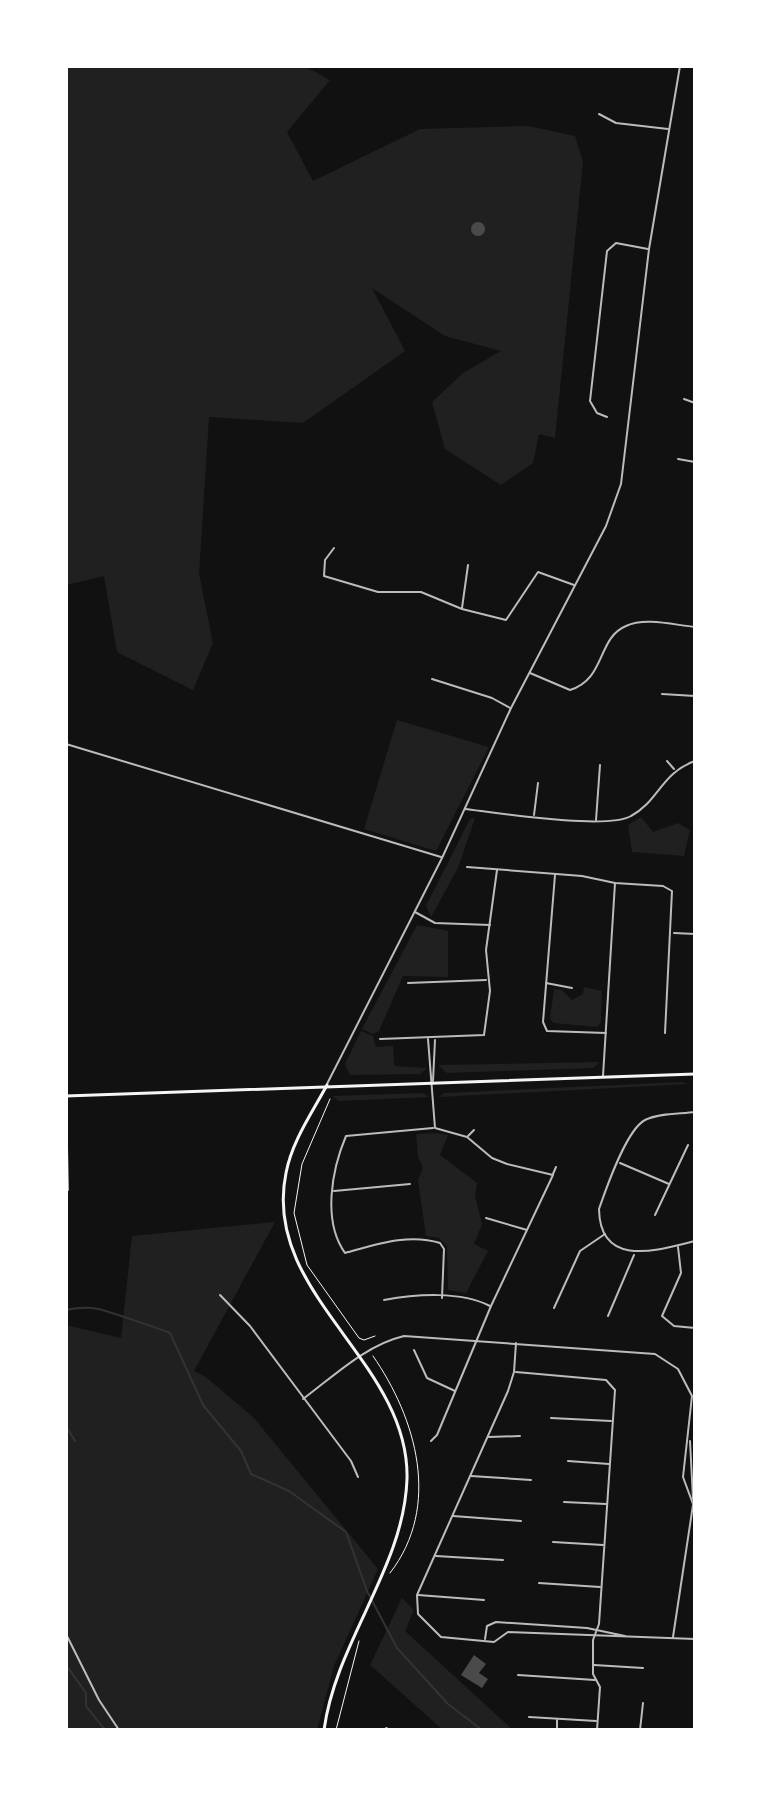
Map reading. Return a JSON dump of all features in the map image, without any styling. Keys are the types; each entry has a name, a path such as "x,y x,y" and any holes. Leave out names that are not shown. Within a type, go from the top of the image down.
{"main road":[{"path":"66,1096 695,1075"},
{"path":"324,1730 334,1684 402,1523 407,1476 393,1411 293,1256 285,1227 283,1197 289,1158 327,1085"}],"street":[{"path":"327,1085 442,858 511,708 606,526 621,484 634,400 649,249 680,66"},
{"path":"599,114 616,123 669,129"},
{"path":"607,417 597,413 590,401 607,251 616,243 649,249"},
{"path":"684,399 695,403"},
{"path":"678,459 695,462"},
{"path":"334,548 325,560 324,576 341,584 378,592 421,592 462,609 506,620 538,572 575,586"},
{"path":"462,609 468,565"},
{"path":"529,672 570,690 584,686 596,671 613,636 624,626 643,622 695,627"},
{"path":"432,679 492,698 511,708"},
{"path":"662,694 695,696"},
{"path":"66,744 442,858"},
{"path":"667,761 674,769"},
{"path":"465,809 595,821 629,818 643,809 674,769 695,761"},
{"path":"595,821 600,765"},
{"path":"534,816 538,783"},
{"path":"467,867 555,873 615,883 663,886 672,891 665,1033"},
{"path":"380,1039 484,1035 490,991 487,980 490,925 497,870"},
{"path":"555,873 543,1022 547,1031 606,1033"},
{"path":"603,1077 615,883"},
{"path":"414,912 435,923 490,925"},
{"path":"672,933 695,934"},
{"path":"408,983 487,980"},
{"path":"545,983 572,988"},
{"path":"428,1039 435,1128"},
{"path":"433,1082 437,1069 435,1039"},
{"path":"66,1104 68,1190"},
{"path":"695,1112 653,1117 640,1123 599,1209 605,1234 616,1247 634,1254 695,1241"},
{"path":"442,1298 444,1249 440,1243 408,1240 375,1243 345,1253 339,1245 333,1191 334,1166 346,1136 435,1128 467,1137 492,1158 553,1175"},
{"path":"467,1137 474,1130"},
{"path":"655,1215 688,1145"},
{"path":"619,1162 669,1184"},
{"path":"431,1441 437,1435 479,1341 491,1306 556,1167"},
{"path":"333,1191 410,1184"},
{"path":"486,1218 512,1223 528,1231"},
{"path":"554,1308 580,1251 605,1234"},
{"path":"677,1245 681,1273 662,1316 674,1326 695,1328"},
{"path":"608,1316 634,1254"},
{"path":"220,1295 250,1326 351,1461 358,1477"},
{"path":"384,1300 409,1296 478,1300 491,1306"},
{"path":"303,1399 385,1340 404,1336 655,1354 678,1369 694,1404 683,1477 693,1504"},
{"path":"516,1343 514,1372 417,1595 418,1614 441,1637 499,1641 508,1632 695,1639"},
{"path":"414,1350 427,1378 456,1391"},
{"path":"514,1372 606,1380 615,1390 601,1587 594,1637 593,1665 600,1687 597,1730"},
{"path":"551,1418 613,1421"},
{"path":"672,1638 679,1582 694,1520 690,1434"},
{"path":"488,1437 520,1436"},
{"path":"568,1461 610,1464"},
{"path":"470,1476 531,1480"},
{"path":"564,1502 607,1504"},
{"path":"452,1516 521,1521"},
{"path":"553,1542 604,1545"},
{"path":"435,1556 503,1560"},
{"path":"539,1583 601,1587"},
{"path":"417,1595 484,1600"},
{"path":"485,1640 487,1626 496,1622 596,1630 625,1636"},
{"path":"66,1634 99,1700 119,1730"},
{"path":"593,1665 643,1668"},
{"path":"518,1675 596,1680"},
{"path":"640,1730 643,1703"},
{"path":"529,1717 597,1721"},
{"path":"557,1719 557,1730"}],"path":[{"path":"330,1099 306,1150 294,1213 307,1265 359,1338 364,1340 375,1336"},
{"path":"336,1730 360,1631"}],"shaded area":[{"path":"66,66 304,66 330,80 287,132 313,181 420,129 528,126 575,136 583,162 555,438 539,434 533,463 501,485 445,449 432,402 463,373 501,351 445,336 372,288 405,351 303,423 209,417 199,574 213,643 193,690 117,652 104,576 66,585"},
{"path":"397,720 489,747 436,851 364,829"},
{"path":"641,817 653,832 678,823 690,830 684,856 632,852 628,825"},
{"path":"475,818 458,868 431,917 426,906 470,819"},
{"path":"417,925 448,931 448,977 403,976 379,1031 373,1034 362,1029"},
{"path":"584,987 602,991 601,1022 597,1027 554,1023 550,1019 554,989 562,990 572,1000 583,994"},
{"path":"361,1031 373,1036 376,1047 393,1046 394,1066 427,1068 420,1074 350,1075 345,1064"},
{"path":"600,1062 593,1068 447,1073 438,1065"},
{"path":"688,1084 439,1097 444,1093"},
{"path":"423,1093 429,1097 338,1101 333,1096"},
{"path":"416,1134 448,1135 440,1155 477,1183 475,1196 482,1224 474,1244 488,1251 466,1293 448,1290 447,1246 439,1238 426,1236 418,1180 423,1168 418,1157"},
{"path":"275,1222 194,1371 206,1377 254,1418 378,1569 334,1666 317,1730 66,1730 66,1325 121,1338 132,1236"},
{"path":"402,1598 414,1610 405,1631 513,1730 443,1730 370,1665"}],"building":[{"path":"478,222 485,229 478,236 471,229"},
{"path":"474,1655 486,1664 479,1673 488,1679 482,1688 461,1675"}],"waterway":[{"path":"66,1310 98,1309 170,1333 203,1405 241,1451 251,1474 289,1491 346,1532 367,1591 397,1648 448,1704 482,1730"},
{"path":"66,1426 75,1441"},
{"path":"66,1665 86,1693 86,1706 105,1730"}]}
